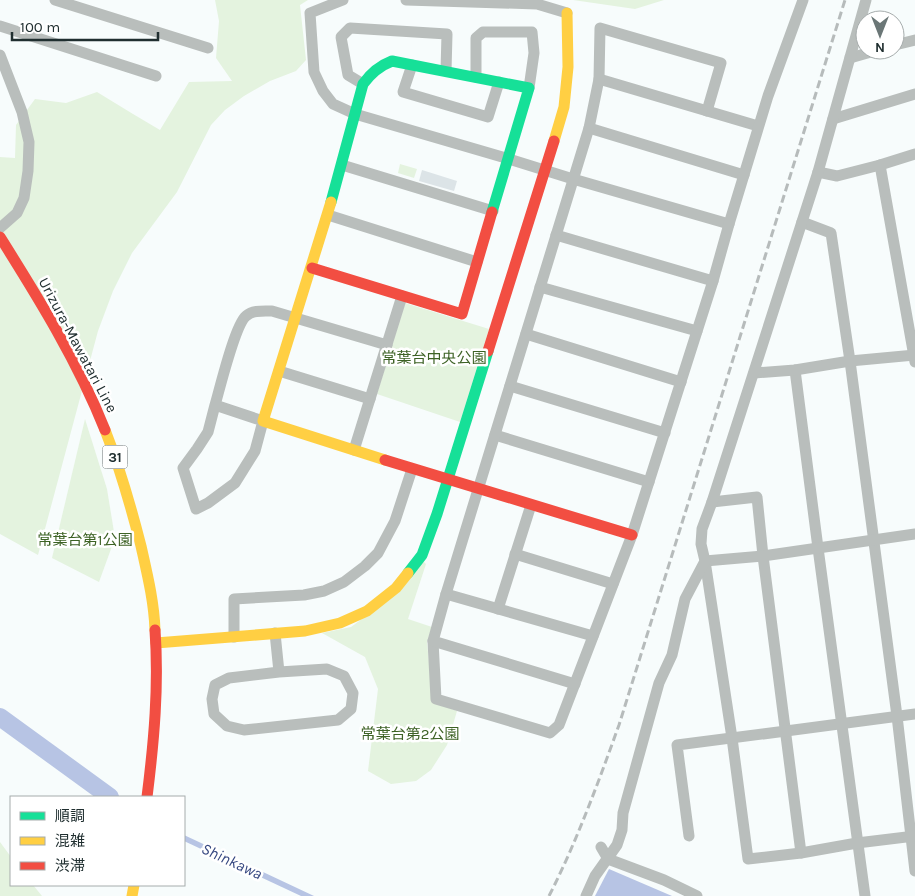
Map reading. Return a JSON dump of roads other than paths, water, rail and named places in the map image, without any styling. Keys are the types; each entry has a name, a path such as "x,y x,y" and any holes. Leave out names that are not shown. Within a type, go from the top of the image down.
{"street":[{"path":"55,0 208,48"},
{"path":"343,0 310,13 314,72 323,91 333,104 355,114 729,224"},
{"path":"156,643 305,631 340,624 367,611 396,588 422,556 498,324 564,107 568,66 568,13 537,4 406,0"},
{"path":"707,111 722,63 600,28 599,80 589,128 432,641 436,699 550,733 559,725 632,534 713,281 758,126 803,0"},
{"path":"866,0 818,172 702,529 700,544 705,562 732,738 748,859 913,837"},
{"path":"0,26 156,76"},
{"path":"363,84 348,75 341,37 350,28 447,34 446,71"},
{"path":"312,268 462,314 529,88 534,53 532,32 482,32 476,38 476,77"},
{"path":"0,55 22,112 29,142 28,171 24,198 17,213 0,228"},
{"path":"850,58 855,57"},
{"path":"387,345 296,319 272,311 257,311 245,317 238,329 208,432 183,468 196,509 208,504 235,483 255,452 263,421 280,372 296,319 312,268 328,215 363,84 371,73 383,64 392,61 529,88"},
{"path":"412,65 403,92 488,117 499,82"},
{"path":"599,80 758,126"},
{"path":"833,119 915,94"},
{"path":"589,128 744,175"},
{"path":"818,172 837,176 915,154"},
{"path":"342,164 493,211"},
{"path":"754,373 795,370 850,361 915,358 880,165"},
{"path":"328,215 477,262"},
{"path":"802,222 831,232 850,361 913,837 915,871"},
{"path":"556,235 713,281"},
{"name":"Urizura-Mawatari Line","path":"0,237 64,344 85,384 119,468 141,546 150,582 156,643 156,701 148,796"},
{"path":"540,287 697,331"},
{"path":"354,450 402,296"},
{"path":"526,334 681,382"},
{"path":"795,370 865,896"},
{"path":"280,372 370,399"},
{"path":"510,386 665,433"},
{"path":"215,405 447,480 632,534"},
{"path":"495,435 649,482"},
{"path":"234,637 234,600 304,595 324,591 344,582 365,566 378,553 395,522 412,469"},
{"path":"712,502 757,497 762,556 801,853"},
{"path":"498,609 531,505"},
{"path":"705,562 762,556 915,534"},
{"path":"515,554 613,584"},
{"path":"586,896 595,876 617,845 622,830 623,813 659,683 672,654 684,598 705,562"},
{"path":"446,594 593,636"},
{"path":"275,633 279,672"},
{"path":"432,641 575,684"},
{"path":"327,669 344,676 353,693 351,709 338,720 244,730 227,726 214,714 212,699 216,685 229,678 279,672 327,669"},
{"path":"689,836 677,745 915,714"},
{"path":"601,847 608,859 664,880 697,896"}],"water":[{"path":"185,835 314,896 301,896 185,841"},
{"path":"609,869 672,896 595,896"}],"waterway":[{"name":"Shinkawa","path":"0,717 109,796"}],"railway":[{"path":"549,896 578,833 619,725 845,0"}],"park label":[{"name":"常葉台中央公園","path":"434,358"},
{"name":"常葉台第1公園","path":"85,540"},
{"name":"常葉台第2公園","path":"410,734"}]}
